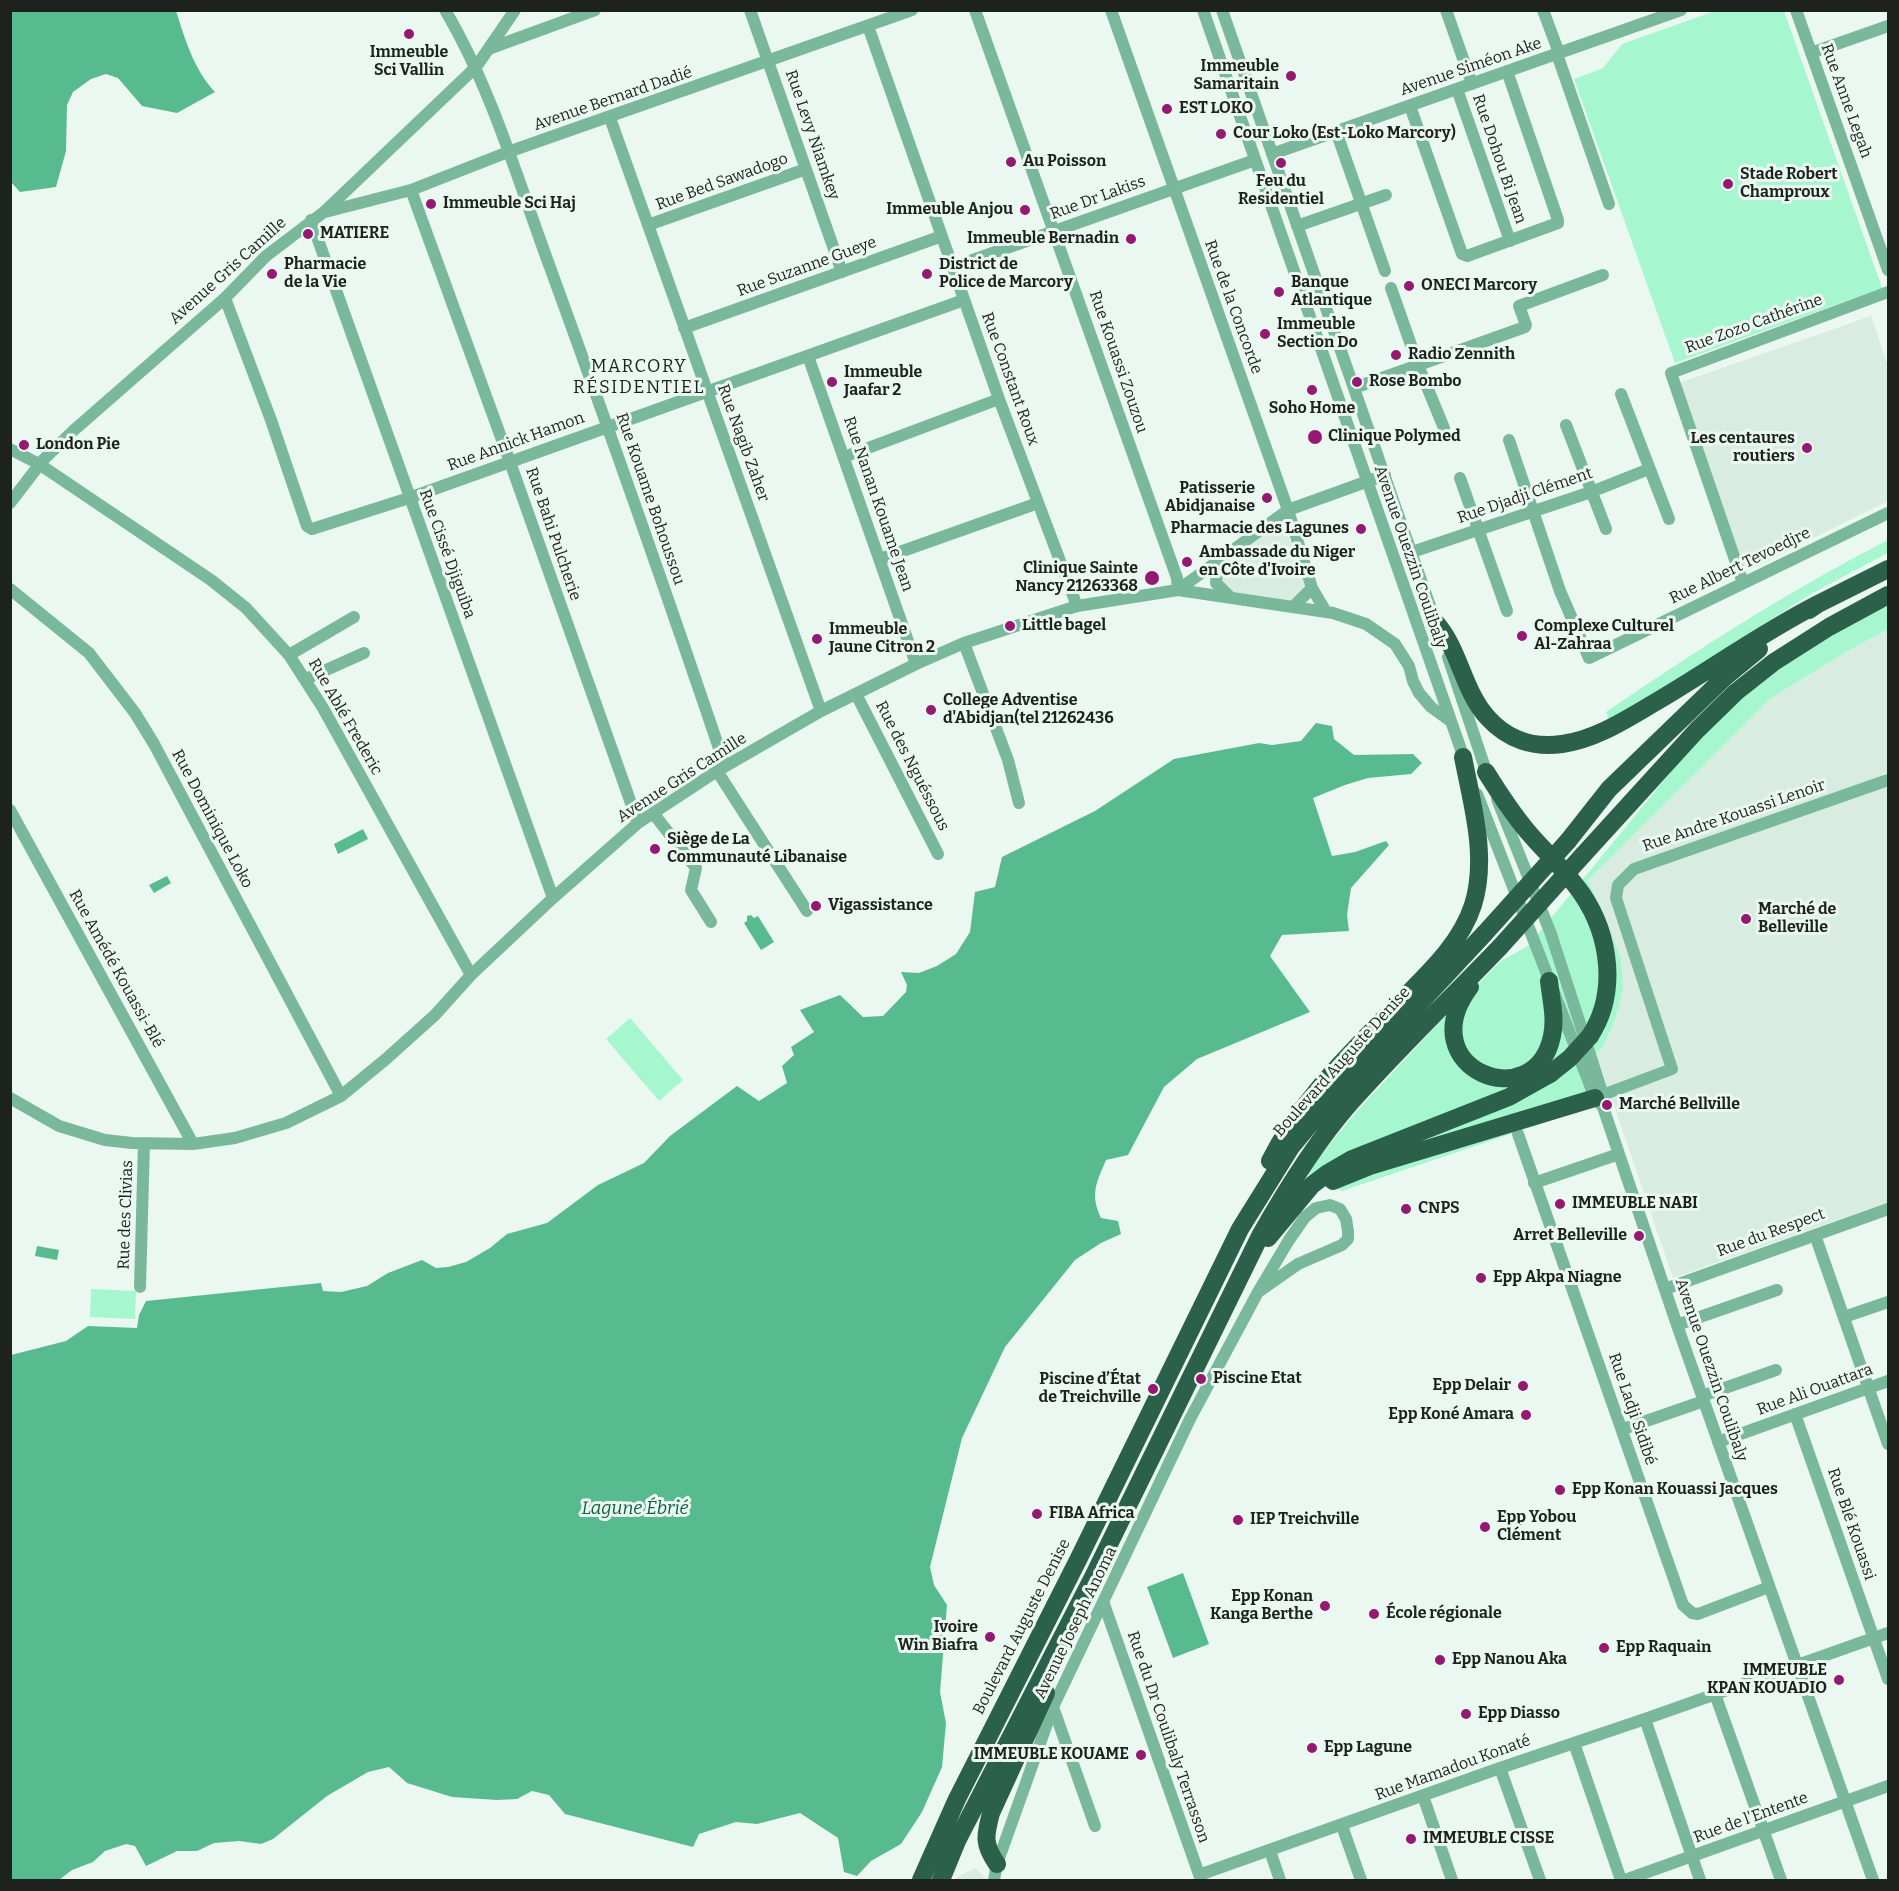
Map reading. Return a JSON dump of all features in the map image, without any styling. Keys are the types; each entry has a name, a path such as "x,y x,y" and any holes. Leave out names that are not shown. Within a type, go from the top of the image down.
{"highway":[{"name":"Boulevard Auguste Denise","path":"921,1881 957,1799 1079,1558 1240,1229 1290,1148 1335,1094 1568,841 1610,789 1725,677 1818,604 1888,569"},
{"name":"Boulevard Auguste Denise","path":"941,1881 957,1841 1093,1577 1247,1263 1278,1205 1307,1160 1349,1104 1500,947 1697,730 1736,692 1774,662 1820,633 1888,596"},
{"path":"1436,622 1447,635 1468,687 1487,718 1509,736 1526,744 1544,745 1562,744 1588,738 1618,724 1690,682 1785,621 1818,604"},
{"path":"1240,1229 1260,1179 1280,1140 1322,1084 1444,957 1469,914 1478,877 1479,850 1463,757"},
{"path":"1247,1263 1312,1185 1328,1173 1352,1159 1509,1097 1550,1074 1570,1058 1599,1023 1608,981 1607,957 1594,914 1564,871 1506,804 1486,772"},
{"path":"1500,947 1465,994 1454,1025 1454,1041 1469,1067 1490,1076 1511,1078 1525,1074 1538,1063 1552,1037 1554,1020 1549,981"},
{"path":"1289,1214 1331,1182 1370,1166 1600,1100"},
{"path":"995,1872 985,1837 991,1813 1079,1620 1093,1577"}],"street":[{"name":"Rue Kouame Bohoussou","path":"445,10 476,67 508,152 607,427 721,769 807,911"},
{"name":"Avenue Gris Camille","path":"10,503 39,464 73,431 225,298 266,256 324,212 476,67 491,48 514,10"},
{"path":"491,48 595,10"},
{"name":"Rue Levy Niamkey","path":"750,10 842,272"},
{"name":"Avenue Bernard Dadié","path":"324,212 411,190 508,152 912,10"},
{"name":"Rue Kouassi Zouzou","path":"975,10 1177,578 1178,590"},
{"name":"Rue de la Concorde","path":"1111,10 1288,510 1312,588 1326,612"},
{"name":"Avenue Ouezzin Coulibaly","path":"1203,10 1449,720 1549,981 1600,1100"},
{"name":"Avenue Ouezzin Coulibaly","path":"1222,10 1412,552 1486,772 1551,934 1600,1100 1873,1881"},
{"path":"1446,10 1472,84"},
{"path":"1543,10 1609,204"},
{"name":"Avenue Siméon Ake","path":"1272,154 1681,10"},
{"name":"Rue Anne Legah","path":"1796,10 1888,270"},
{"name":"Rue Constant Roux","path":"868,26 999,399 1077,606"},
{"path":"1811,53 1888,26"},
{"path":"1410,105 1462,254 1467,256 1510,241 1558,223 1558,220 1507,71"},
{"name":"Rue Dohou Bi Jean","path":"1457,89 1510,241"},
{"name":"Rue Nagib Zaher","path":"610,118 822,711"},
{"path":"1336,131 1385,271"},
{"name":"Rue Dr Lakiss","path":"952,267 1255,160"},
{"name":"Rue Bed Sawadogo","path":"648,225 806,169"},
{"name":"Rue Bahi Pulcherie","path":"411,190 638,823"},
{"path":"1297,226 1386,195"},
{"name":"Rue Cissé Djiguiba","path":"311,220 553,898"},
{"name":"Rue Suzanne Gueye","path":"684,328 942,236"},
{"path":"1354,388 1525,327 1519,306 1603,275"},
{"path":"1391,288 1418,365 1444,428"},
{"name":"Rue Zozo Cathérine","path":"1743,583 1671,373 1888,292"},
{"name":"Rue Annick Hamon","path":"225,298 271,420 307,526 312,529 409,498 964,300"},
{"name":"Rue Nanan Kouame Jean","path":"808,356 916,664"},
{"path":"1621,394 1669,519"},
{"path":"844,457 999,399"},
{"path":"1566,424 1606,530"},
{"name":"Rue Albert Tevoedjre","path":"1509,440 1560,591 1588,658 1888,513"},
{"name":"Rue Ablé Frederic","path":"10,449 39,464 211,580 246,608 289,655 306,679 471,975"},
{"name":"Rue Djadji Clément","path":"1412,552 1591,492 1649,469"},
{"path":"1178,590 1288,510 1384,476"},
{"path":"1460,478 1507,611"},
{"path":"880,559 1038,503"},
{"path":"1218,561 1216,583 1231,598"},
{"path":"1293,607 1312,588"},
{"name":"Rue Dominique Loko","path":"10,589 89,653 135,713 154,744 341,1096"},
{"name":"Avenue Gris Camille","path":"10,1098 59,1126 105,1140 193,1144 236,1138 286,1123 341,1096 386,1059 435,1016 471,975 553,898 638,823 653,813 721,769 822,711 916,664 964,643 1077,606 1178,590 1326,612 1366,624 1395,644 1409,666 1419,693 1431,707 1449,720"},
{"path":"289,655 354,617"},
{"path":"964,643 1008,760 1019,803"},
{"path":"306,679 364,653"},
{"name":"Rue des Nguéssous","path":"856,694 938,854"},
{"name":"Rue Andre Kouassi Lenoir","path":"1600,1100 1672,1069 1616,898 1618,885 1634,869 1888,780"},
{"name":"Rue Amédé Kouassi-Blé","path":"10,810 193,1144"},
{"path":"653,813 696,868 691,890 711,922"},
{"name":"Rue Ladji Sidibé","path":"1518,1134 1686,1610 1698,1614 1769,1587"},
{"name":"Rue des Clivias","path":"140,1287 144,1143"},
{"path":"1534,1183 1619,1154"},
{"name":"Avenue Joseph Anoma","path":"995,1872 1053,1707 1104,1604 1190,1419 1258,1292 1289,1239 1305,1217 1316,1208 1330,1205 1340,1209 1346,1219 1348,1239 1342,1245 1298,1264 1258,1292"},
{"name":"Rue du Respect","path":"1665,1289 1888,1209"},
{"path":"1815,1235 1888,1444"},
{"path":"1677,1325 1777,1290"},
{"path":"1844,1317 1888,1302"},
{"path":"1623,1429 1776,1370"},
{"name":"Rue Ali Ouattara","path":"1718,1442 1888,1381"},
{"name":"Rue Blé Kouassi","path":"1795,1414 1888,1679"},
{"name":"Rue du Dr Coulibaly Terrasson","path":"1104,1604 1200,1878"},
{"name":"Rue Mamadou Konaté","path":"1200,1878 1500,1767 1645,1719 1888,1633"},
{"path":"1715,1694 1781,1881"},
{"path":"1053,1707 1095,1826"},
{"path":"1645,1719 1700,1881"},
{"path":"1574,1743 1623,1881"},
{"path":"1500,1767 1540,1881"},
{"name":"Rue de l'Entente","path":"1623,1881 1888,1786"},
{"path":"1423,1796 1452,1881"},
{"path":"1342,1826 1361,1881"},
{"path":"1270,1851 1280,1881"}],"shaded area":[{"name":"Stade Robert Champroux","path":"1715,11 1784,11 1882,288 1675,363 1574,79 1603,68 1622,44"},
{"path":"1871,316 1888,366 1888,501 1753,568 1743,566 1679,383"},
{"path":"1283,521 1307,590 1294,603 1225,592 1219,568"},
{"path":"1888,540 1888,553 1809,595 1611,723 1606,712 1675,666 1780,600"},
{"path":"1888,604 1888,629 1771,698 1588,880 1621,957 1623,989 1615,1020 1603,1047 1596,1053 1611,1100 1342,1191 1307,1174 1358,1110 1435,1027 1501,961 1528,946 1702,734 1777,668 1833,633"},
{"name":"Marché de Belleville","path":"1888,629 1888,772 1882,774 1888,792 1888,1202 1673,1278 1596,1053 1603,1047 1615,1020 1623,989 1621,957 1588,880 1771,698"},
{"path":"630,1018 683,1080 659,1101 606,1039"},
{"path":"91,1289 136,1291 135,1319 90,1317"},
{"path":"975,1868 988,1880 954,1880 956,1878"}],"water":[{"path":"10,11 176,11 196,64 215,92 177,113 142,106 118,78 106,74 91,79 73,92 67,105 66,151 56,187 20,192 11,182"},
{"name":"Lagune Ébrié","path":"1316,723 1332,726 1334,739 1354,755 1413,754 1422,763 1411,774 1368,778 1313,798 1332,856 1355,852 1386,841 1389,845 1351,888 1347,915 1349,931 1282,935 1270,956 1310,1012 1197,1059 1164,1087 1128,1155 1106,1160 1097,1182 1095,1196 1101,1218 1118,1221 1121,1234 1101,1243 1075,1260 1005,1347 962,1438 930,1567 934,1585 947,1605 940,1692 946,1723 942,1767 922,1812 901,1844 871,1861 857,1876 844,1872 838,1838 800,1813 757,1824 736,1822 699,1834 693,1847 565,1814 549,1795 532,1791 517,1799 452,1797 407,1783 389,1767 368,1772 327,1796 273,1839 261,1844 239,1841 214,1843 197,1851 177,1851 146,1866 135,1846 126,1844 105,1851 93,1862 72,1870 59,1880 11,1880 11,1355 66,1341 88,1326 137,1328 139,1315 146,1301 321,1283 323,1291 341,1292 367,1286 388,1273 422,1260 436,1268 466,1262 490,1248 507,1234 547,1223 598,1185 644,1163 670,1136 737,1086 759,1101 787,1083 782,1066 794,1055 791,1047 814,1032 800,1010 840,995 863,1017 883,1016 906,992 907,985 901,972 919,973 937,966 956,954 970,932 975,892 995,887 1002,857 1095,811 1174,759 1259,743 1272,745 1301,741"},
{"path":"363,829 368,839 338,854 334,844"},
{"path":"167,876 171,883 154,893 149,885"},
{"path":"751,915 754,918 758,916 774,942 761,950 744,923 747,921 747,916"},
{"path":"37,1246 59,1250 57,1260 35,1256"},
{"path":"1183,1573 1209,1644 1173,1658 1147,1587"}],"place":[{"name":"Immeuble Sci Vallin","path":"409,34"},
{"name":"Immeuble Samaritain","path":"1291,76"},
{"name":"EST LOKO","path":"1167,109"},
{"name":"Cour Loko (Est-Loko Marcory)","path":"1221,134"},
{"name":"Au Poisson","path":"1011,162"},
{"name":"Feu du Residentiel","path":"1281,163"},
{"name":"Stade Robert Champroux","path":"1728,184"},
{"name":"Immeuble Sci Haj","path":"431,204"},
{"name":"Immeuble Anjou","path":"1025,210"},
{"name":"MATIERE","path":"308,234"},
{"name":"Immeuble Bernadin","path":"1131,239"},
{"name":"Pharmacie de la Vie","path":"272,274"},
{"name":"District de Police de Marcory","path":"927,274"},
{"name":"ONECI Marcory","path":"1409,286"},
{"name":"Banque Atlantique","path":"1279,292"},
{"name":"Immeuble Section Do","path":"1265,334"},
{"name":"Radio Zennith","path":"1396,355"},
{"name":"Immeuble Jaafar 2","path":"832,382"},
{"name":"Rose Bombo","path":"1357,382"},
{"name":"Soho Home","path":"1312,390"},
{"name":"Clinique Polymed","path":"1315,437"},
{"name":"London Pie","path":"24,445"},
{"name":"Les centaures routiers","path":"1807,448"},
{"name":"Patisserie Abidjanaise","path":"1267,498"},
{"name":"Pharmacie des Lagunes","path":"1361,529"},
{"name":"Ambassade du Niger en Côte d'Ivoire","path":"1187,562"},
{"name":"Clinique Sainte Nancy 21263368","path":"1152,578"},
{"name":"Little bagel","path":"1010,626"},
{"name":"Complexe Culturel Al-Zahraa","path":"1522,636"},
{"name":"Immeuble Jaune Citron 2","path":"817,639"},
{"name":"College Adventise d'Abidjan(tel 21262436","path":"931,710"},
{"name":"Siège de La Communauté Libanaise","path":"655,849"},
{"name":"Vigassistance","path":"816,906"},
{"name":"Marché de Belleville","path":"1746,919"},
{"name":"Marché Bellville","path":"1607,1105"},
{"name":"IMMEUBLE NABI","path":"1560,1204"},
{"name":"CNPS","path":"1406,1209"},
{"name":"Arret Belleville","path":"1639,1236"},
{"name":"Epp Akpa Niagne","path":"1481,1278"},
{"name":"Piscine Etat","path":"1201,1379"},
{"name":"Epp Delair","path":"1523,1386"},
{"name":"Piscine d’État de Treichville","path":"1153,1389"},
{"name":"Epp Koné Amara","path":"1526,1415"},
{"name":"Epp Konan Kouassi Jacques","path":"1560,1490"},
{"name":"FIBA Africa","path":"1037,1514"},
{"name":"IEP Treichville","path":"1238,1520"},
{"name":"Epp Yobou Clément","path":"1485,1527"},
{"name":"Epp Konan Kanga Berthe","path":"1325,1606"},
{"name":"École régionale","path":"1374,1614"},
{"name":"Ivoire Win Biafra","path":"990,1637"},
{"name":"Epp Raquain","path":"1604,1648"},
{"name":"Epp Nanou Aka","path":"1440,1660"},
{"name":"IMMEUBLE KPAN KOUADIO","path":"1839,1680"},
{"name":"Epp Diasso","path":"1466,1714"},
{"name":"Epp Lagune","path":"1312,1748"},
{"name":"IMMEUBLE KOUAME","path":"1141,1755"},
{"name":"IMMEUBLE CISSE","path":"1411,1839"}],"district":[{"name":"MARCORY RÉSIDENTIEL","path":"639,377"}]}
